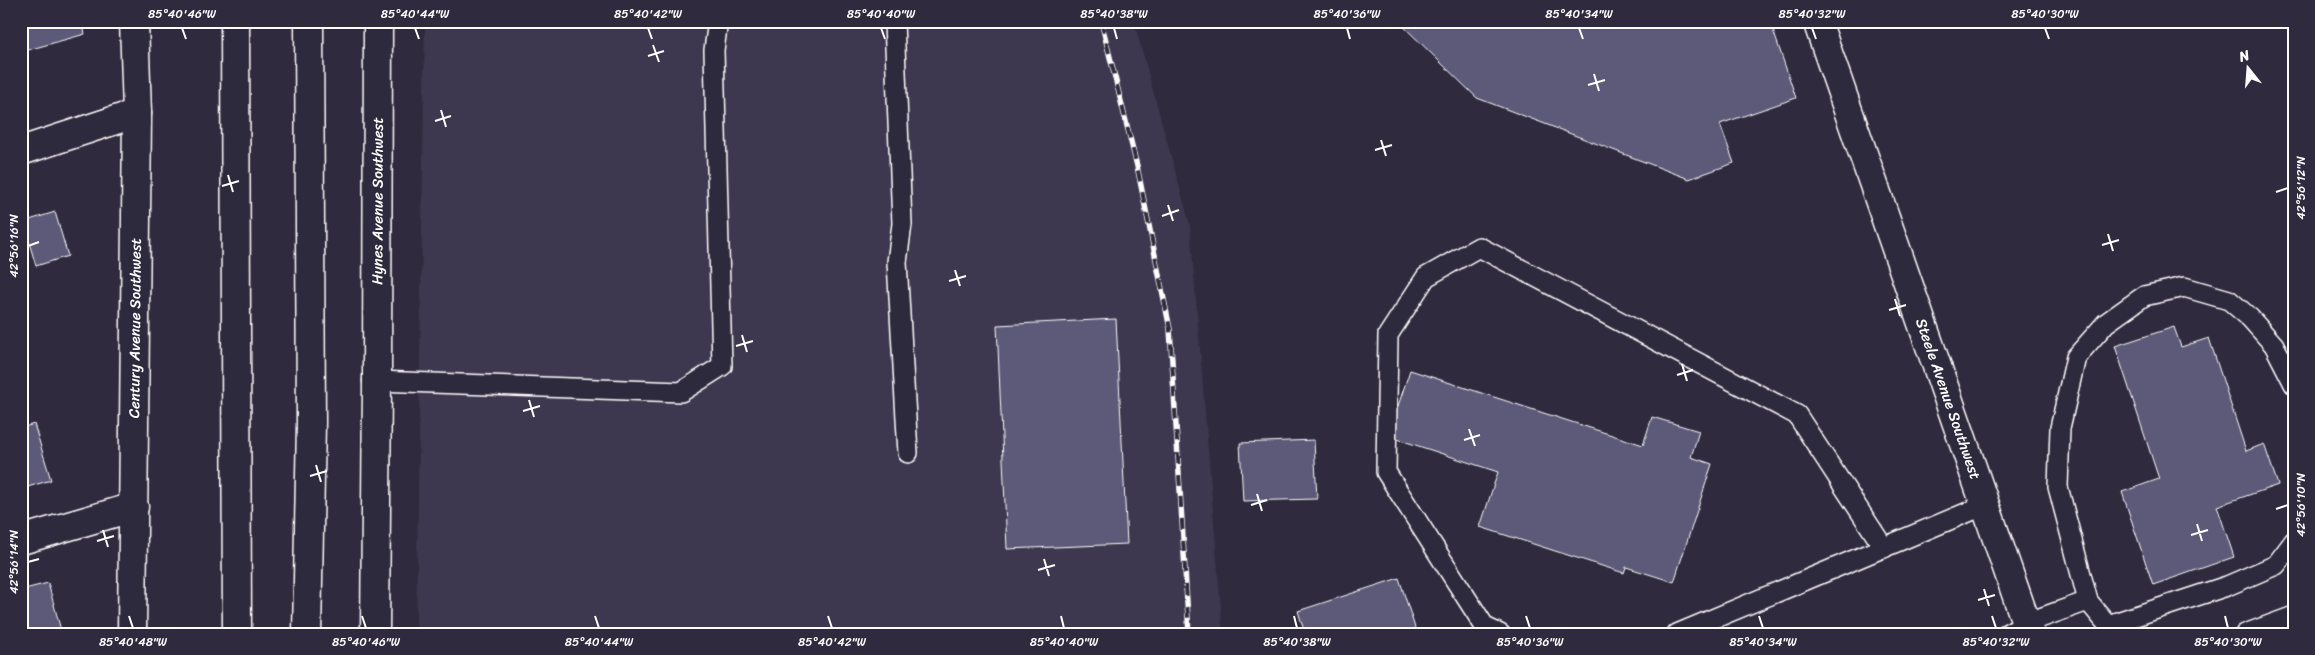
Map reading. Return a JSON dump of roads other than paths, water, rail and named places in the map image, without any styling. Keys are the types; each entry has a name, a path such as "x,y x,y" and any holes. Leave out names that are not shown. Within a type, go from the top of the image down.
{"main road":[{"name":"Century Avenue Southwest","path":"132,634 137,113 134,21"},
{"path":"235,21 237,634"},
{"path":"307,634 311,423 309,21"},
{"name":"Hynes Avenue Southwest","path":"375,634 378,21"},
{"name":"Steele Avenue Southwest","path":"1817,21 1985,505 2021,630"},
{"path":"21,151 137,113"},
{"path":"21,540 134,507"}],"lane":[{"path":"376,380 681,392 722,366 714,50 718,21"},
{"path":"894,21 902,224 897,262 908,453"},
{"path":"1500,634 1485,627 1386,472 1388,335 1426,277 1479,247 1797,415 1884,548"},
{"path":"2294,384 2274,345 2250,318 2229,300 2184,287 2144,296 2106,323 2076,357 2060,428 2058,487 2088,601 2108,625 2228,586 2276,565 2294,541"},
{"path":"1677,634 1985,505"},
{"path":"2021,630 2088,601"},
{"path":"2245,634 2294,616"}],"railway":[{"path":"1101,21 1137,166 1170,329 1189,634"}]}
